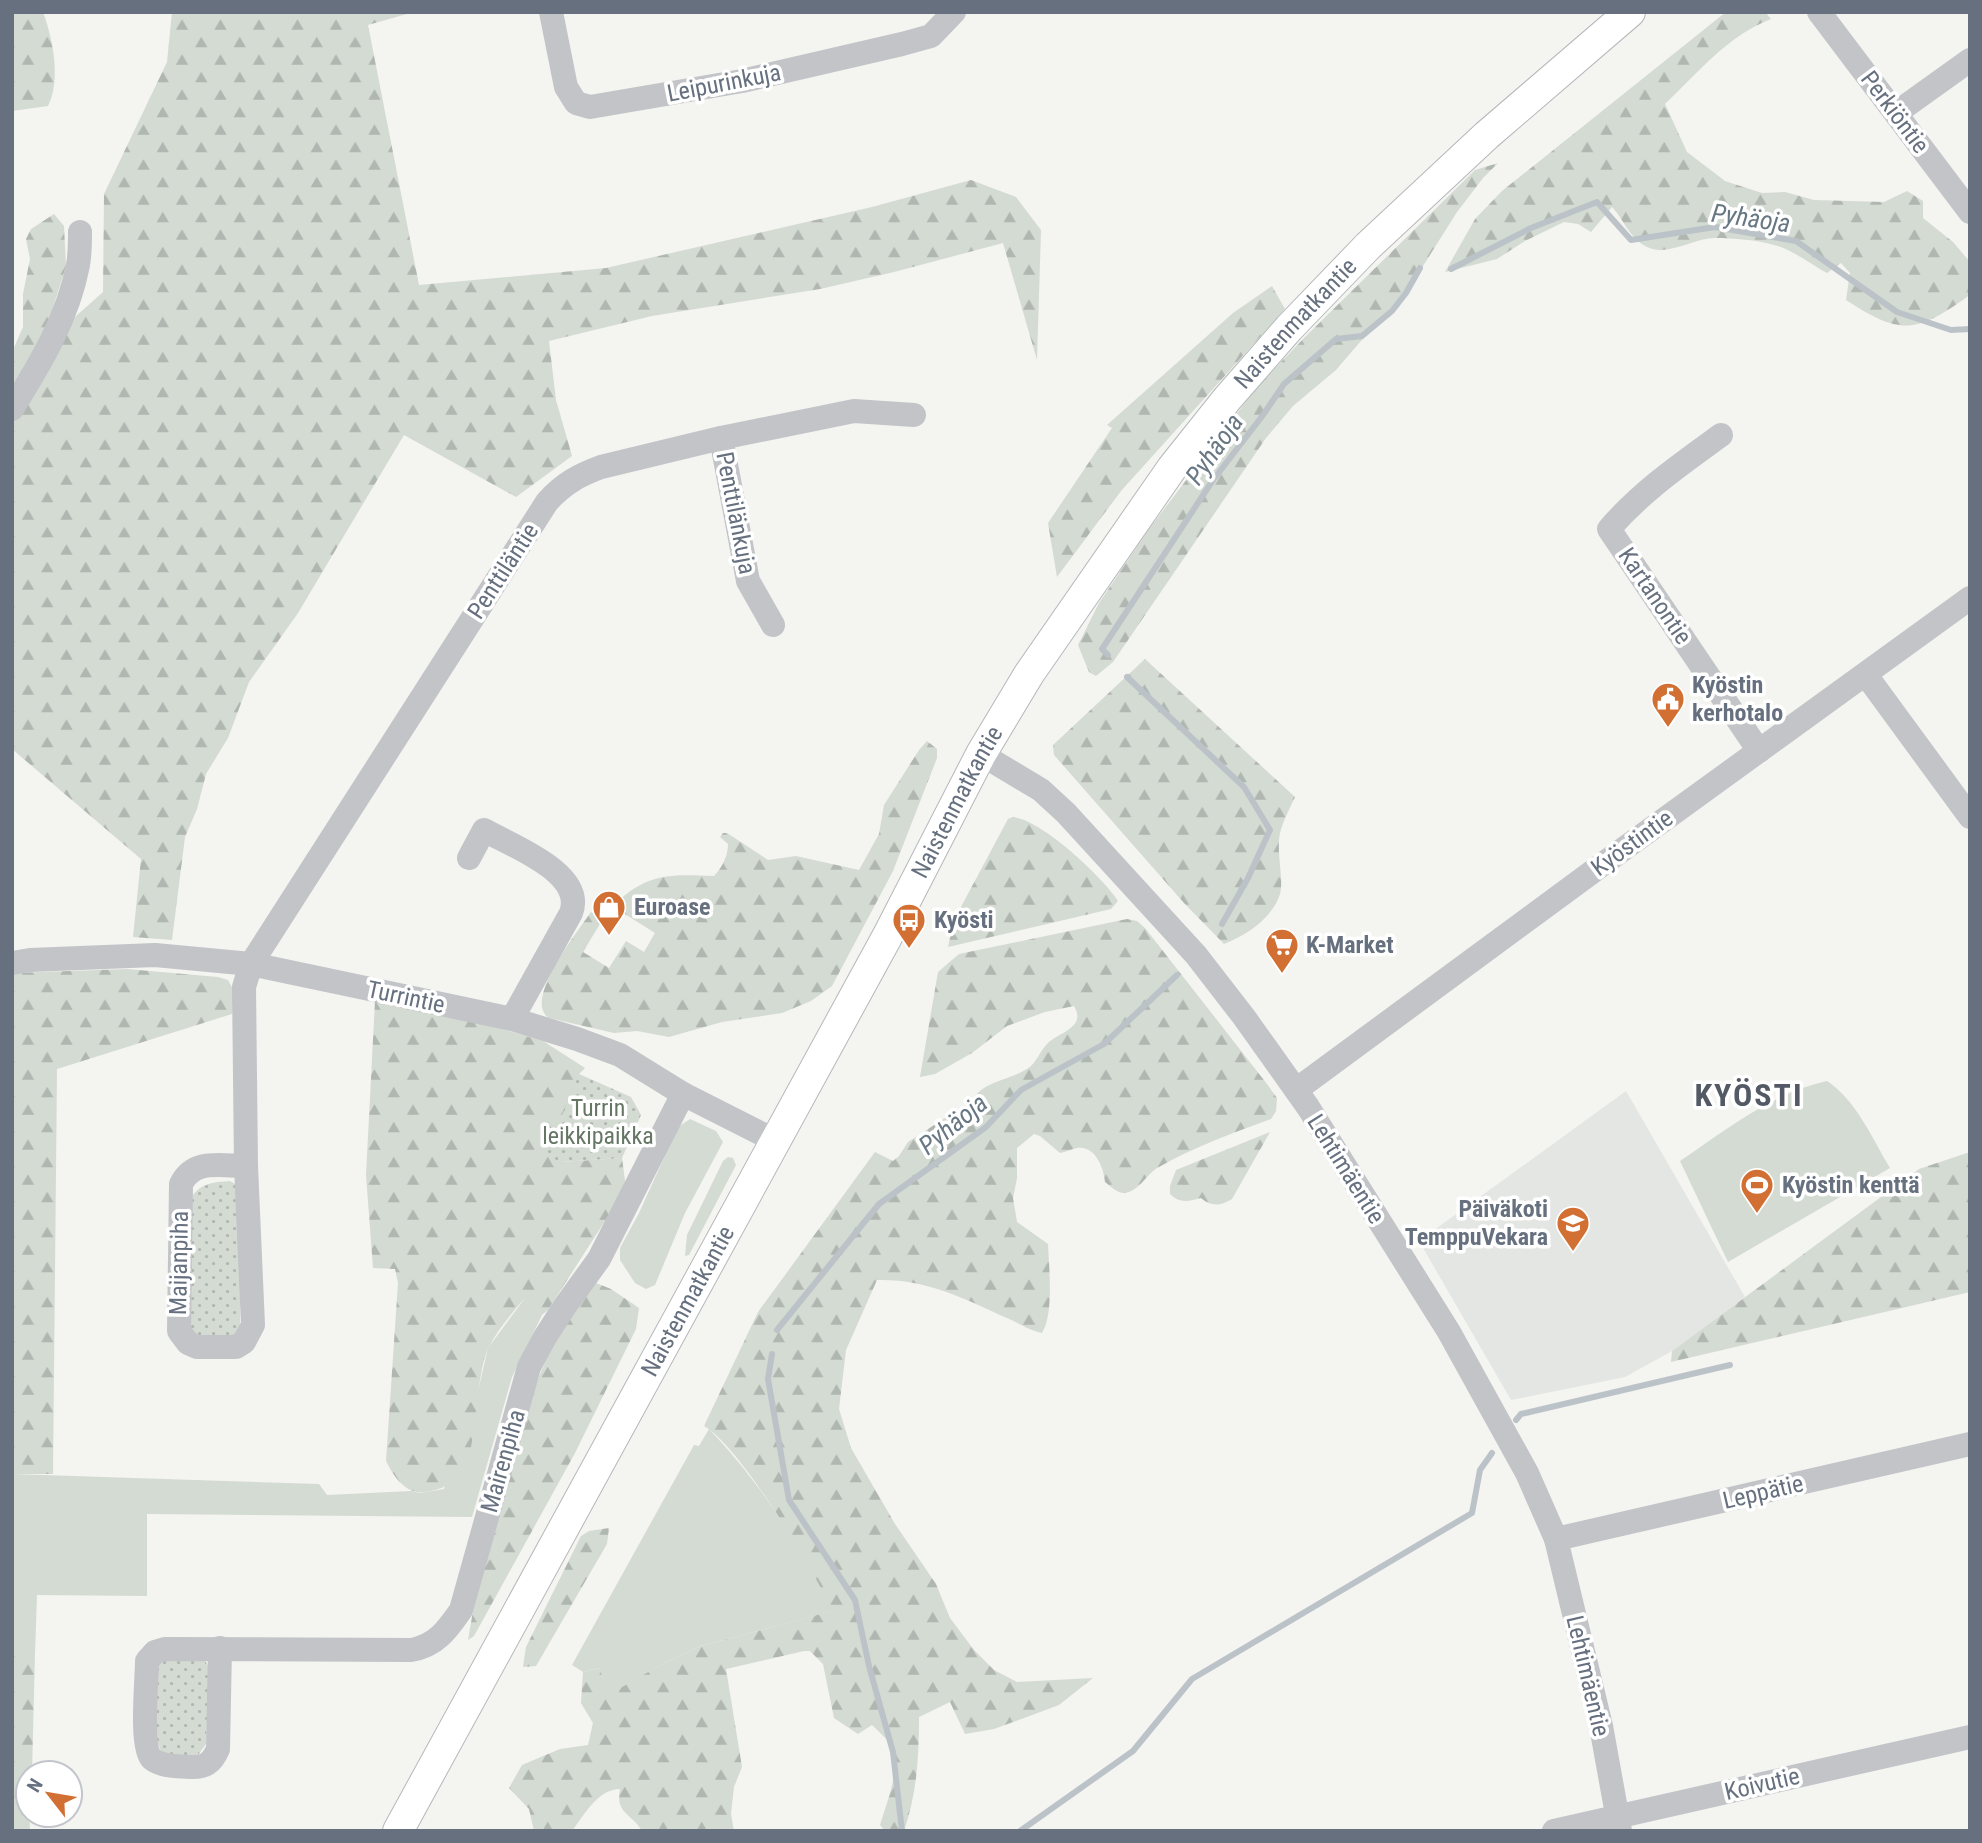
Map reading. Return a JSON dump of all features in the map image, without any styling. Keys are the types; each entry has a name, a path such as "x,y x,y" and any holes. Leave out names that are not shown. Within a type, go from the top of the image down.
{"main road":[{"name":"Naistenmatkantie","path":"398,1831 887,937 981,754 1028,674 1198,433 1251,370 1378,237 1487,135 1630,12"}],"street":[{"name":"Leipurinkuja","path":"551,12 566,87 576,103 590,107 742,81 902,44 931,36 954,12"},
{"name":"Perkiöntie","path":"1819,12 1970,212"},
{"path":"1896,113 1970,61"},
{"path":"12,409 48,349 65,308 79,263 80,232"},
{"name":"Penttiläntie","path":"251,964 547,502 558,489 583,473 601,467 721,438 854,411 914,415"},
{"name":"Kartanontie","path":"1721,435 1658,480 1628,506 1609,529 1759,751"},
{"name":"Penttilänkuja","path":"721,438 748,581 773,625"},
{"name":"Kyöstintie","path":"1296,1090 1970,598"},
{"path":"1866,675 1970,817"},
{"name":"Lehtimäentie","path":"981,754 1041,790 1089,836 1196,954 1296,1090 1450,1332 1527,1473 1556,1539 1601,1726 1618,1823"},
{"path":"468,858 484,830 551,867 573,893 574,906 571,913 512,1019"},
{"name":"Turrintie","path":"12,963 155,955 251,964 512,1019 620,1055 683,1094 774,1140"},
{"name":"Maijanpiha","path":"246,1166 199,1165 190,1171 181,1184 179,1331 188,1343 197,1347 236,1347 244,1342 253,1325 246,1166 244,987 251,964"},
{"name":"Mairenpiha","path":"220,1648 218,1749 214,1760 198,1768 162,1765 154,1760 146,1748 147,1661 150,1656 165,1649 220,1648 411,1650 424,1648 444,1633 461,1610 529,1367 558,1317 599,1259 683,1094"},
{"name":"Leppätie","path":"1556,1539 1970,1444"},
{"name":"Koivutie","path":"1554,1831 1618,1823 1970,1737"}],"shaded area":[{"name":"Päiväkoti TemppuVekara","path":"1626,1091 1745,1297 1672,1351 1625,1377 1511,1400 1419,1241"}],"green space":[{"path":"12,12 43,12 50,34 55,72 48,106 12,111"},
{"path":"172,12 414,12 368,25 419,285 606,268 872,207 971,180 1016,197 1041,230 1037,360 1003,243 820,289 652,316 549,341 556,400 572,456 516,497 404,435 298,613 249,682 228,738 206,774 197,809 185,837 172,940 133,937 141,859 12,749 12,419 66,325 103,292 104,194 167,62"},
{"path":"1726,12 1765,12 1771,19 1755,26 1727,45 1665,104 1687,152 1725,181 1762,193 1785,192 1814,200 1884,202 1907,191 1923,201 1923,218 1953,242 1970,262 1970,293 1967,297 1934,318 1907,325 1894,324 1880,320 1846,300 1850,273 1841,263 1827,273 1780,247 1737,239 1715,238 1672,249 1655,249 1636,239 1612,207 1591,232 1578,224 1564,222 1525,241 1497,259 1445,272 1475,219 1502,191"},
{"path":"1498,163 1457,212 1392,311 1336,370 1293,406 1266,438 1113,662 1096,676 1089,672 1078,645 1099,603 1149,529 1257,387 1475,170"},
{"path":"54,214 64,226 66,266 46,330 12,390 12,352 23,327 23,294 30,259 26,239 31,229"},
{"path":"1272,286 1285,309 1121,491 1057,577 1048,523 1112,428 1107,425 1233,313"},
{"path":"1145,659 1295,797 1280,833 1281,888 1276,903 1257,925 1224,944 1184,903 1054,755 1053,745"},
{"path":"927,741 937,749 937,758 893,871 832,986 811,1001 782,1013 722,1022 669,1037 637,1031 614,1033 549,1018 543,1009 542,997 547,982 565,949 591,912 603,919 583,952 609,968 626,941 644,952 655,933 612,906 648,881 683,875 714,876 727,853 728,844 720,837 723,833 768,860 796,856 859,870 879,834 884,805"},
{"path":"1013,817 1040,828 1070,851 1099,878 1118,901 1111,909 948,947 954,920 1008,819"},
{"path":"1127,919 1137,921 1145,928 1267,1084 1277,1098 1276,1111 1271,1119 1172,1160 1155,1170 1139,1186 1124,1193 1116,1191 1105,1182 1100,1164 1089,1150 1077,1148 1060,1153 1034,1134 1017,1148 1017,1178 1013,1198 1017,1222 1048,1244 1049,1303 1042,1333 929,1286 877,1280 846,1350 839,1409 851,1448 895,1524 936,1584 950,1618 974,1650 994,1670 1017,1682 1093,1678 1059,1705 994,1729 965,1734 950,1702 919,1717 916,1774 904,1831 885,1831 880,1825 893,1782 893,1750 872,1725 858,1734 834,1718 823,1664 810,1651 804,1651 726,1669 742,1767 734,1787 731,1814 734,1831 642,1831 622,1809 620,1789 612,1790 598,1798 572,1831 534,1831 529,1809 509,1788 522,1765 560,1749 588,1745 593,1723 581,1703 583,1672 599,1668 610,1694 664,1663 701,1646 832,1611 794,1540 756,1483 737,1457 704,1426 758,1312 875,1152 893,1161 908,1142 971,1101 983,1089 1030,1067 1047,1044 1070,1029 1077,1020 1074,1006 1045,1012 1007,1026 972,1053 935,1074 920,1077 938,972 959,954"},
{"path":"127,969 228,980 234,991 232,1014 57,1069 53,1474 12,1474 12,973"},
{"path":"375,1001 454,1015 543,1041 585,1068 579,1074 560,1162 622,1158 626,1188 548,1310 542,1315 524,1299 497,1334 484,1360 467,1462 462,1472 450,1484 425,1492 406,1488 386,1461 398,1283 395,1269 373,1268 366,1175"},
{"name":"Turrin leikkipaikka","path":"579,1074 631,1097 641,1115 622,1158 560,1162 546,1154"},
{"name":"Kyöstin kenttä","path":"1827,1081 1847,1098 1855,1109 1890,1168 1728,1262 1680,1161 1768,1103"},
{"path":"690,1119 716,1131 723,1142 685,1213 655,1285 646,1289 635,1283 620,1260 620,1248 678,1127"},
{"path":"1270,1132 1232,1199 1216,1204 1201,1198 1181,1200 1170,1194 1176,1170"},
{"path":"1970,1152 1970,1292 1671,1362 1672,1351 1919,1169"},
{"path":"728,1157 733,1158 736,1165 689,1255 685,1256 687,1235 723,1161"},
{"path":"230,1181 240,1187 240,1326 237,1335 198,1340 188,1330 190,1200 202,1187"},
{"path":"596,1283 611,1289 639,1308 636,1329 575,1453 474,1636 468,1640 500,1499 521,1425 549,1354 583,1295"},
{"path":"525,1298 542,1315 512,1377 472,1517 147,1514 147,1596 37,1595 35,1653 12,1653 12,1474 319,1484 327,1495 411,1491 420,1493 444,1489 478,1391 488,1348"},
{"path":"709,1429 745,1470 778,1515 808,1563 833,1611 701,1646 664,1663 610,1695 599,1668 583,1672 572,1665 694,1445 699,1446"},
{"path":"609,1528 607,1544 536,1666 523,1667 526,1647 581,1536 589,1531"},
{"path":"12,1653 35,1653 32,1759 14,1759 14,1829 30,1831 12,1831"},
{"path":"165,1660 205,1661 209,1667 206,1744 195,1759 163,1756 152,1730 158,1664"}],"waterway":[{"name":"Pyhäoja","path":"1451,269 1531,228 1597,202 1631,240 1715,227 1796,241 1897,312 1951,330 1970,329"},
{"name":"Pyhäoja","path":"1108,655 1102,649 1213,480 1284,384 1336,339 1362,336 1392,311 1420,268"},
{"name":"Pyhäoja","path":"1127,677 1244,787 1270,830 1248,878 1222,924"},
{"name":"Pyhäoja","path":"777,1330 879,1204 986,1127 1021,1090 1104,1044 1177,975"},
{"name":"Pyhäoja","path":"772,1354 768,1379 789,1500 855,1600 869,1666 893,1752 902,1831"},
{"path":"1516,1420 1521,1414 1730,1365"},
{"path":"1020,1831 1133,1751 1192,1679 1472,1513 1480,1470 1492,1453"}],"place":[{"name":"Kyöstin kerhotalo","path":"1668,729"},
{"name":"Euroase","path":"609,937"},
{"name":"Kyösti","path":"909,950"},
{"name":"K-Market","path":"1282,975"},
{"name":"Kyöstin kenttä","path":"1757,1215"},
{"name":"Päiväkoti TemppuVekara","path":"1573,1253"}],"district":[{"name":"KYÖSTI","path":"1749,1095"}]}
